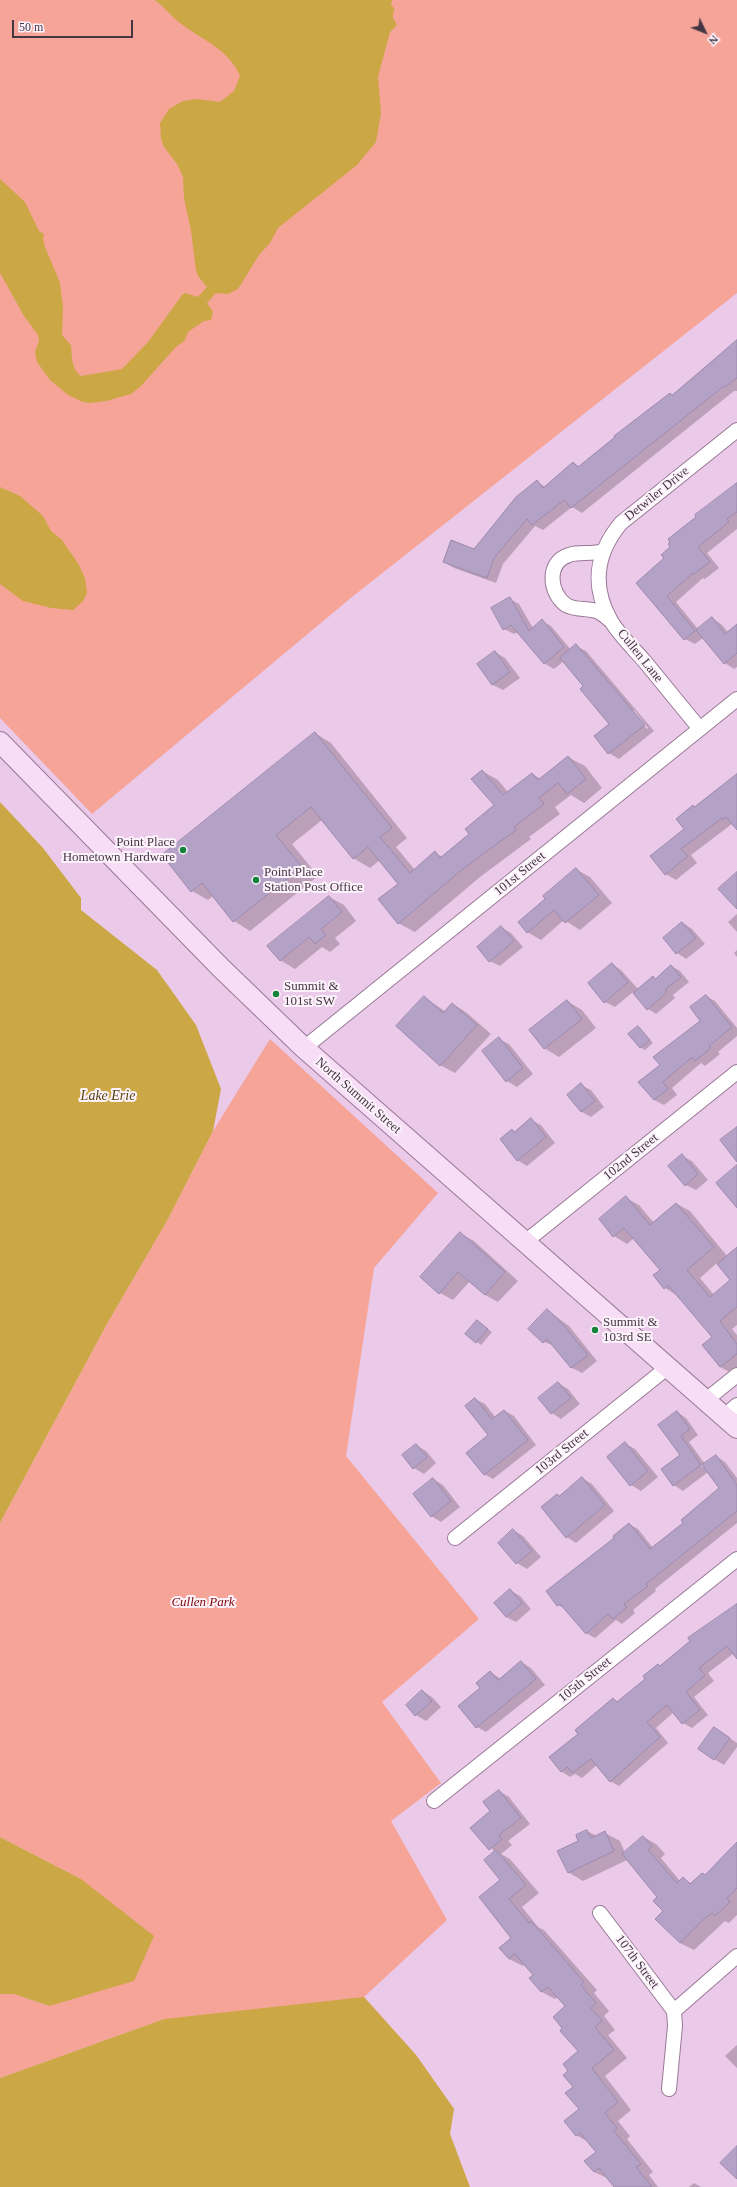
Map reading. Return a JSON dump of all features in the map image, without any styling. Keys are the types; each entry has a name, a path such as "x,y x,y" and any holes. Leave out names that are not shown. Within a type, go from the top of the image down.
{"main road":[{"name":"North Summit Street","path":"0,742 215,963 304,1048 706,1400 732,1416"}],"street":[{"name":"Detwiler Drive","path":"598,573 602,551 610,536 621,523 737,430"},
{"path":"602,551 592,554 580,553 567,555 557,565 552,577 553,587 565,604 574,609 600,612 611,622"},
{"name":"Cullen Lane","path":"598,573 601,597 611,622 700,729"},
{"name":"101st Street","path":"304,1048 737,700"},
{"name":"102nd Street","path":"525,1242 737,1072"},
{"name":"103rd Street","path":"456,1538 668,1367"},
{"path":"706,1400 737,1375"},
{"name":"105th Street","path":"434,1801 737,1559"},
{"name":"107th Street","path":"600,1913 674,2012"},
{"path":"669,2090 675,2026 674,2012 737,1956"}],"green space":[{"path":"0,0 737,0 737,293 352,597 92,814 0,718"},
{"name":"Cullen Park","path":"270,1039 438,1193 374,1268 346,1456 479,1619 382,1702 441,1783 391,1821 447,1920 364,1997 416,2055 454,2109 164,2019 0,2078 0,1994 14,1994 49,2006 81,1879 0,1837 0,1523 107,1324 167,1221 213,1131"}],"water":[{"path":"155,0 392,0 391,4 395,10 393,12 393,18 397,25 390,32 378,77 381,113 376,142 357,165 278,228 270,243 259,255 238,289 228,294 216,293 207,303 213,312 211,320 204,321 188,332 185,340 175,348 141,386 131,394 106,401 90,403 83,402 68,395 50,380 37,362 35,352 39,341 38,335 24,316 0,273 0,179 25,202 39,231 44,234 43,239 45,247 60,283 63,308 62,335 71,345 75,370 81,376 122,369 148,342 182,295 185,293 198,297 207,287 198,276 196,270 191,231 184,198 183,177 177,164 164,147 161,139 160,123 169,109 183,101 197,99 220,102 234,91 240,76 229,59 222,52 180,23"},
{"path":"0,487 20,496 43,516 51,531 62,540 79,565 85,578 87,593 83,601 73,610 51,608 23,601 0,584"},
{"name":"Lake Erie","path":"0,802 43,848 81,898 81,910 157,970 196,1025 221,1089 213,1131 167,1221 107,1324 0,1523"},
{"path":"0,1837 81,1879 154,1936 134,1981 49,2006 14,1994 0,1994"},
{"path":"364,1997 416,2055 454,2109 450,2134 470,2187 0,2187 0,2078 164,2019"}],"building":[{"path":"737,340 737,378 725,387 724,386 571,508 564,500 532,525 527,519 494,558 487,578 443,562 451,540 474,549 516,497 537,480 543,488 573,462 578,467 615,437 614,436 670,393 672,395"},
{"path":"737,483 737,512 727,519 729,522 698,547 710,562 694,574 693,573 667,596 695,631 684,640 636,583 664,558 661,555 670,547 668,544 670,542 668,539 696,517 695,515"},
{"path":"510,597 529,631 542,619 564,647 544,664 511,625 503,630 491,608"},
{"path":"712,617 725,634 737,624 737,653 724,664 696,630"},
{"path":"576,644 645,725 608,754 594,736 609,724 580,689 583,686 560,658"},
{"path":"495,651 510,672 492,685 477,664"},
{"path":"315,732 392,828 380,837 410,873 435,851 440,858 469,834 465,829 494,805 471,779 482,770 503,795 532,773 538,780 568,756 586,779 567,794 558,783 539,798 544,804 514,827 516,830 464,868 398,924 378,899 398,884 368,847 353,859 311,807 276,835 302,867 233,922 202,883 191,892 162,855"},
{"path":"737,774 737,830 726,817 723,820 722,818 681,849 688,856 665,875 650,856 684,829 676,819"},
{"path":"576,868 599,895 565,923 554,910 527,933 518,922 545,899 543,896"},
{"path":"737,872 737,909 718,889"},
{"path":"329,896 342,912 321,929 326,935 315,944 309,937 280,961 267,946"},
{"path":"682,922 696,938 676,954 663,938"},
{"path":"501,926 514,941 489,962 477,947"},
{"path":"612,963 628,982 604,1003 588,983"},
{"path":"671,965 681,977 665,990 667,992 647,1010 633,993 653,976 655,979"},
{"path":"706,995 732,1027 709,1046 711,1048 695,1061 692,1057 663,1082 668,1089 654,1100 638,1082 660,1065 653,1057 700,1021 690,1007"},
{"path":"424,996 443,1013 452,1003 477,1025 440,1066 396,1026"},
{"path":"567,1000 582,1019 544,1049 529,1030"},
{"path":"638,1026 650,1040 640,1048 628,1034"},
{"path":"499,1037 523,1068 506,1082 482,1051"},
{"path":"581,1083 595,1101 581,1112 567,1095"},
{"path":"531,1118 546,1137 517,1161 500,1139 512,1129 514,1132"},
{"path":"737,1127 737,1162 720,1140"},
{"path":"682,1154 698,1174 685,1186 668,1166"},
{"path":"737,1165 737,1208 716,1183"},
{"path":"626,1196 650,1225 676,1203 714,1247 687,1270 710,1297 730,1280 717,1264 737,1247 737,1307 720,1321 737,1344 737,1354 720,1367 702,1345 712,1337 668,1285 664,1289 653,1275 660,1270 624,1228 613,1237 599,1219"},
{"path":"460,1232 505,1272 485,1295 458,1272 439,1294 420,1277"},
{"path":"547,1309 559,1320 588,1355 571,1368 547,1339 543,1343 528,1329"},
{"path":"477,1320 488,1329 476,1343 465,1334"},
{"path":"558,1382 571,1398 551,1414 538,1398"},
{"path":"475,1398 492,1419 504,1410 528,1440 484,1475 466,1453 488,1435 465,1406"},
{"path":"677,1411 690,1429 681,1436 701,1465 673,1486 661,1469 680,1455 658,1425"},
{"path":"625,1442 648,1471 630,1486 607,1457"},
{"path":"416,1444 427,1457 413,1469 402,1455"},
{"path":"716,1455 737,1485 737,1511 646,1584 648,1586 624,1604 627,1607 613,1619 608,1614 586,1634 560,1604 557,1606 546,1591 614,1538 613,1536 629,1523 650,1549 683,1523 681,1520 719,1488 702,1465"},
{"path":"582,1477 605,1505 566,1538 541,1507 557,1494 559,1496"},
{"path":"433,1478 451,1501 431,1517 413,1494"},
{"path":"513,1529 532,1551 516,1564 498,1543"},
{"path":"510,1589 522,1603 506,1617 494,1603"},
{"path":"737,1604 737,1659 727,1646 699,1668 705,1675 686,1692 700,1710 682,1724 667,1705 647,1722 660,1737 610,1782 591,1759 572,1773 567,1767 561,1772 549,1757 578,1734 575,1730 613,1698 617,1702 645,1679 643,1676 658,1664 660,1666 690,1641 688,1638"},
{"path":"521,1661 536,1679 476,1728 458,1706 480,1688 476,1683 490,1671 498,1680"},
{"path":"422,1690 432,1701 415,1716 406,1705"},
{"path":"714,1727 730,1738 714,1760 698,1749"},
{"path":"499,1790 521,1818 499,1835 502,1839 489,1850 470,1828 490,1811 483,1802"},
{"path":"587,1830 591,1838 605,1831 614,1851 568,1873 557,1851 578,1841 576,1835"},
{"path":"643,1836 652,1846 648,1850 677,1883 683,1877 690,1884 702,1873 705,1875 737,1842 737,1888 727,1898 730,1902 715,1916 712,1913 704,1919 680,1943 655,1919 663,1911 653,1901 657,1897 622,1854"},
{"path":"496,1850 526,1885 509,1899 529,1923 531,1921 584,1982 581,1985 596,2003 591,2008 602,2021 595,2027 614,2050 592,2068 618,2102 605,2113 617,2128 614,2131 641,2164 636,2167 652,2187 614,2187 599,2168 594,2172 584,2161 596,2152 580,2133 576,2136 564,2121 579,2109 565,2093 573,2087 563,2075 568,2071 563,2064 578,2051 560,2031 562,2028 553,2017 565,2006 548,1987 541,1992 529,1978 533,1975 515,1954 509,1959 499,1948 511,1938 479,1897 500,1880 484,1860"},
{"path":"737,2146 737,2179 720,2163"}],"place":[{"name":"Point Place Hometown Hardware","path":"183,850"},
{"name":"Point Place Station Post Office","path":"256,880"},
{"name":"Summit & 101st SW","path":"276,994"},
{"name":"Summit & 103rd SE","path":"595,1330"}]}
